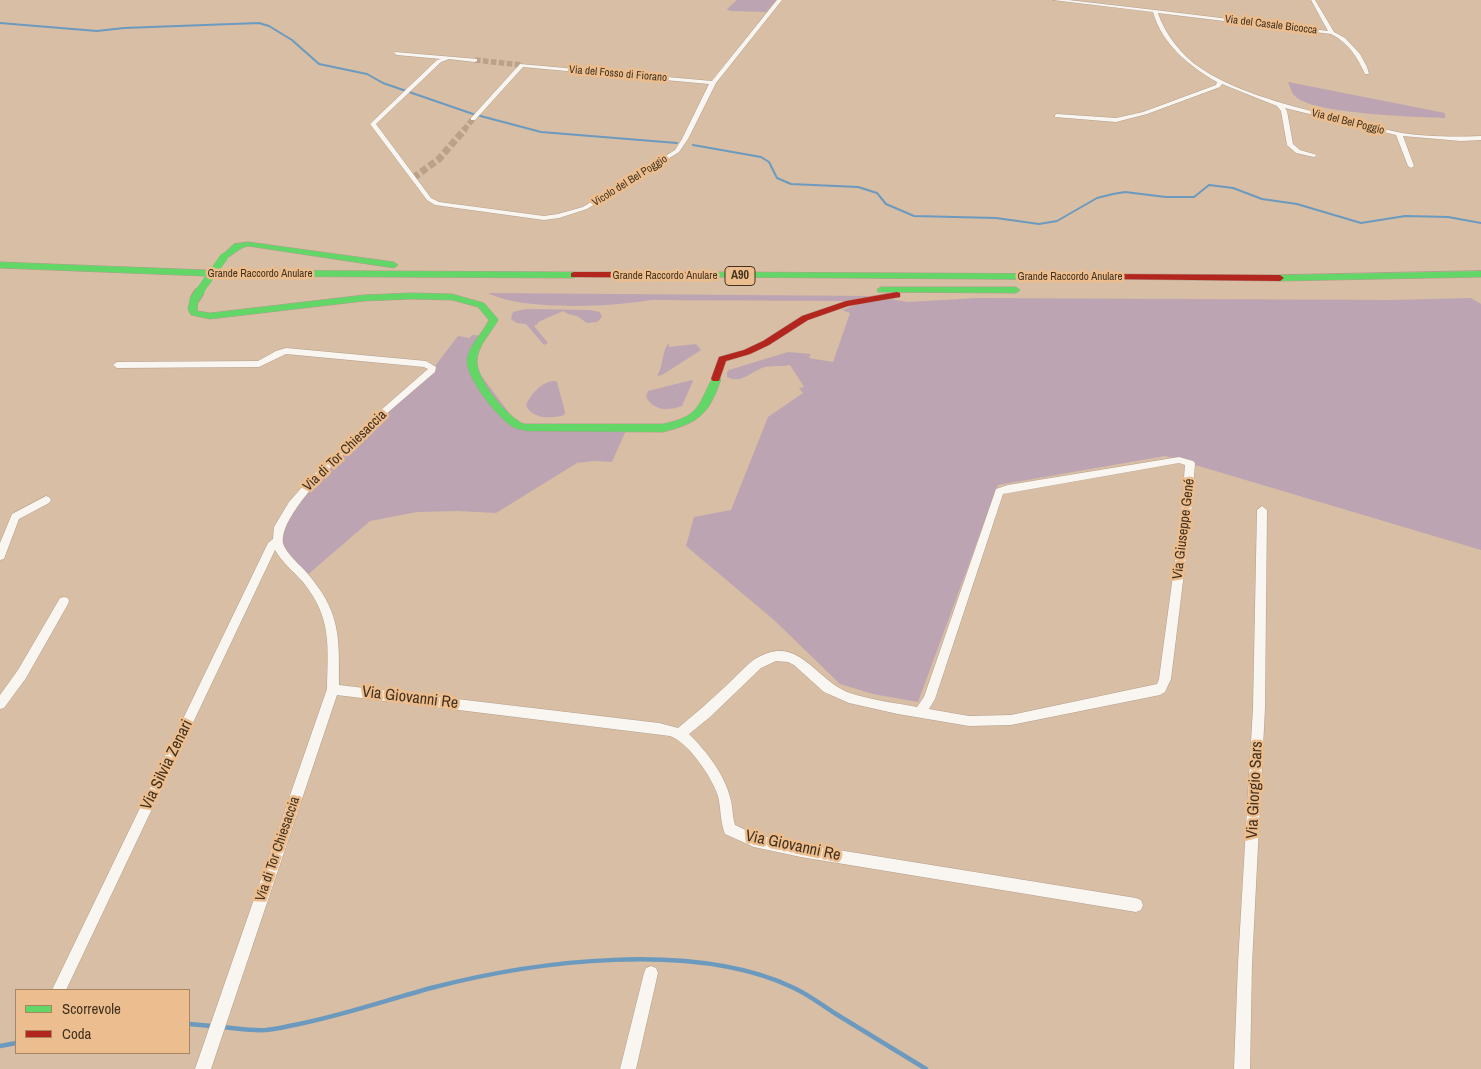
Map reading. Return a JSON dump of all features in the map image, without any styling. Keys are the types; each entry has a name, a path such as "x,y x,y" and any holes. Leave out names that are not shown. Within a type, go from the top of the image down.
{"highway":[{"path":"543,275 396,265 246,244 235,247 224,257 194,300 192,308 194,313 210,316 361,298 444,297 474,301 490,311 494,320 472,358 472,370 514,424 525,428 540,429 652,428 678,426 695,418 708,403 722,359 766,343 805,318 846,304 878,298 977,290"},
{"name":"Grande Raccordo Anulare","path":"0,265 204,274 1303,278 1481,274"},
{"name":"Grande Raccordo Anulare","path":"193,284 459,286"},
{"name":"Grande Raccordo Anulare","path":"857,289 1025,290"}],"street":[{"name":"Vicolo del Bel Poggio","path":"446,59 439,61 373,124 428,199 437,204 544,218 570,214 600,200 677,151 713,84 780,0"},
{"path":"1055,0 1155,11"},
{"path":"1313,0 1332,33"},
{"name":"Via del Casale Bicocca","path":"1155,11 1332,33 1342,39 1356,52 1367,73"},
{"name":"Via del Bel Poggio","path":"1155,11 1162,27 1181,55 1192,64 1220,81 1279,105 1398,134 1441,138 1481,138"},
{"path":"397,53 446,59 475,60"},
{"name":"Via del Fosso di Fiorano","path":"473,119 522,65 713,84"},
{"path":"1057,116 1116,120 1154,110 1218,86 1220,81"},
{"path":"1279,105 1284,112 1290,145 1298,152 1314,155"},
{"path":"1398,134 1411,166"},
{"name":"Via di Tor Chiesaccia","path":"116,365 259,364 279,352 286,351 431,365 432,370 332,460 308,485 281,524 276,542 320,595 328,610 334,631 333,689 203,1069"},
{"name":"Via Giuseppe Gené","path":"680,734 706,713 756,664 776,656 788,657 798,661 828,688 840,694 865,702 920,713 969,721 1011,720 1149,694 1161,688 1165,679 1185,526 1190,463 1179,460 999,492 929,699 920,713"},
{"path":"0,556 14,518 46,500"},
{"name":"Via Giorgio Sars","path":"1242,1069 1245,964 1258,708 1262,510"},
{"name":"Via Silvia Zenari","path":"59,989 273,544 276,542"},
{"path":"0,704 22,674 64,601"},
{"name":"Via Giovanni Re","path":"333,689 638,726 680,734 711,768 718,781 724,794 726,818 730,829 746,838 784,847 1136,905"},
{"path":"628,1069 651,973"}],"shaded area":[{"path":"737,0 776,0 766,12 730,11 727,9"},
{"path":"1288,82 1445,113 1445,118 1342,111 1321,107 1305,102 1295,96"},
{"path":"488,293 870,296 845,301 651,300 591,306 568,306 522,303 503,299"},
{"path":"878,297 908,302 977,298 1391,300 1471,298 1481,304 1481,550 1165,456 998,485 918,702 873,694 840,684 774,620 686,546 694,517 731,510 768,417 803,393 799,388 804,387 790,365 765,367 737,379 727,377 729,370 788,352 811,354 809,358 833,362 850,313 842,310"},
{"path":"526,309 590,310 600,312 602,317 597,322 587,323 577,316 563,311 538,322 534,326 548,343 544,345 526,324 517,323 511,319 513,312"},
{"path":"472,335 483,336 471,362 519,426 627,428 612,462 593,461 577,463 496,513 458,511 417,512 370,521 305,577 281,550 288,505 432,370 458,336 470,338"},
{"path":"669,343 669,347 696,344 701,350 662,375 657,376 661,368 666,346"},
{"path":"692,380 682,406 662,409 649,402 646,397 648,391"},
{"path":"557,382 565,412 564,415 542,417 532,413 526,405 531,397 541,386"}],"waterway":[{"path":"0,23 97,31 124,28 259,23 269,26 292,40 319,64 367,74 383,83 473,114 541,132 677,143"},
{"path":"693,145 761,157 769,162 777,178 791,184 858,187 877,193 886,204 914,216 996,218 1039,224 1057,221 1097,198 1113,194 1125,192 1166,197 1194,197 1209,185 1233,188 1262,199 1297,204 1361,223 1405,216 1448,217 1481,223"},
{"path":"221,1027 255,1030 278,1028 332,1016 472,978 517,970 565,963 662,960 710,964 754,973 794,988 926,1069"},
{"path":"190,1024 212,1026"},
{"path":"0,1046 15,1043"}],"tunnel":[{"path":"475,60 522,65"},
{"path":"464,130 473,119"},
{"path":"413,178 439,159 465,129"}],"traffic: fast":[{"path":"224,257 237,246 248,244 394,265"},
{"path":"194,300 224,257"},
{"path":"0,265 205,273 574,275"},
{"path":"1280,278 1481,274"},
{"path":"713,275 1108,277"},
{"path":"881,290 1016,290"},
{"path":"194,300 192,309 194,313 210,316 364,298 411,296 452,297 481,305 494,320 475,351 472,361 473,368 482,385 503,413 515,424 526,428 663,428 675,425 692,418 704,407 716,379"}],"traffic: jam":[{"path":"574,275 713,275"},
{"path":"1108,277 1280,278"},
{"path":"716,379 722,359 747,352 766,343 805,318 846,304 897,295"}]}
